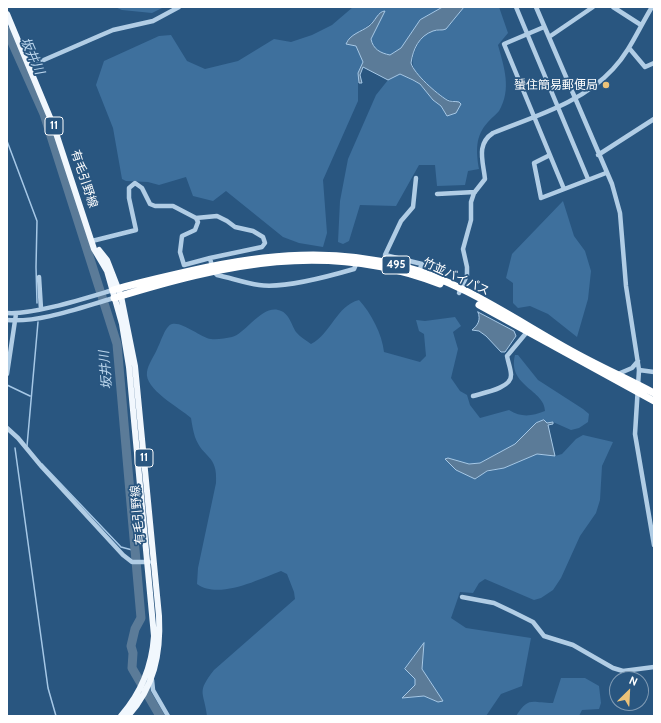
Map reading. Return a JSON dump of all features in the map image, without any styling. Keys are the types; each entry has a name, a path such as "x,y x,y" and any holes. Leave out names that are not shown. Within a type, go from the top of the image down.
{"highway":[{"name":"竹並バイパス","path":"117,293 211,265 242,260 278,256 338,254 384,262 419,271 460,291 569,350 618,374 654,401"},
{"name":"竹並バイパス","path":"211,265 244,265 277,261 318,259 357,262 418,276 460,291 527,332 638,389 654,393"}],"main road":[{"name":"有毛引野線","path":"7,14 30,66 61,144 92,241 117,293 135,366 147,562 154,636 151,657 139,698 121,716"},
{"name":"有毛引野線","path":"128,716 151,681 159,651 160,636 147,562"}],"street":[{"path":"30,66 113,30 153,21 179,7"},
{"path":"516,7 588,179"},
{"path":"536,7 598,155 612,184 620,213 626,286 639,370 636,434 654,545"},
{"path":"549,37 593,7"},
{"path":"613,7 641,25"},
{"path":"460,291 467,275 467,267 463,249 471,220 471,202 475,192 485,179 482,146 485,138 493,133 575,99 606,76 629,48 652,7"},
{"path":"544,27 504,44 564,189"},
{"path":"629,48 645,67 654,63"},
{"path":"598,155 654,119"},
{"path":"550,155 534,163 540,198 606,173"},
{"path":"416,178 413,206 401,221 385,255 422,264 419,271"},
{"path":"92,241 136,230 129,198 129,188 135,183 142,188 150,204 155,206 173,206 196,218 217,216 228,221 235,227 253,231 264,237 265,243 262,247 211,265 184,265 180,252 182,236 195,230 198,222 196,218"},
{"path":"437,194 475,192"},
{"path":"211,265 217,275 260,285 275,285 335,275 354,269 357,262"},
{"path":"39,276 41,309"},
{"path":"7,313 16,314 103,293 117,293"},
{"path":"7,320 16,321 41,317 106,300 117,293"},
{"path":"7,374 16,314"},
{"path":"473,396 505,386 510,381 512,376 508,356 527,332"},
{"path":"618,374 632,368 638,361"},
{"path":"639,370 654,372"},
{"path":"7,428 18,438 42,468 132,562 147,562"},
{"path":"462,597 494,603 533,622 544,636 574,645 613,668 623,671 654,667"},
{"path":"151,681 153,690 168,716"}],"shaded area":[{"path":"115,7 164,7 152,13 122,10"},
{"path":"353,7 443,7 420,20 401,48 390,55 381,53 373,45 372,34 379,14 368,26 346,42 356,45 363,62 358,73 358,101 323,180 327,233 323,247 299,243 283,237 226,191 213,201 193,196 186,177 159,185 148,182 126,181 122,179 113,128 96,85 104,61 159,36 171,35 187,61 205,69 238,61 274,39 291,42 312,35 332,25"},
{"path":"443,7 464,7 446,29 428,33 420,40 413,53 411,63 416,73 438,93 448,101 459,102 461,104 456,113 447,116 441,106 433,100 420,84 400,74 388,80 363,67 360,75 362,83 359,83 358,73 363,62 356,46 346,44 350,38 369,26 380,13 385,11 371,39 373,45 378,50 390,55 401,48 420,20"},
{"path":"464,7 499,7 508,33 498,45 506,78 505,94 499,111 484,127 479,138 477,156 479,169 468,171 465,185 437,186 435,165 419,165 396,206 360,205 349,241 343,244 338,242 340,201 348,159 376,95 388,80 400,74 420,84 433,100 441,106 446,115 454,114 460,104 439,95 422,80 414,69 413,56 419,41 423,36 427,33 446,28"},
{"path":"563,201 574,236 585,251 591,271 588,299 577,337 548,314 530,306 518,308 513,303 513,283 506,278 512,254"},
{"path":"359,300 368,311 381,338 384,352 420,362 426,356 424,334 419,331 416,320 425,321 455,317 461,326 453,332 458,349 451,378 460,391 467,395 470,405 480,418 509,410 523,415 536,414 545,411 539,398 521,381 516,374 514,365 515,355 518,355 538,380 589,414 588,422 579,428 571,430 553,422 547,423 539,421 515,444 480,463 469,464 448,458 456,470 477,479 482,473 504,468 537,454 555,456 562,454 576,439 583,435 613,442 602,466 600,500 596,513 580,536 561,578 553,590 541,598 534,600 485,579 479,583 473,593 460,592 451,618 466,628 531,638 522,686 501,694 486,716 207,716 203,688 208,678 214,670 295,599 294,592 287,574 281,571 251,583 227,589 216,590 197,584 198,568 216,483 215,467 198,444 194,435 191,418 164,398 151,385 147,372 149,366 165,331 172,324 186,327 207,338 222,339 237,335 265,312 278,310 285,313 296,332 311,344 324,334 339,314 351,303","holes":["424,644 422,669 443,701 438,702 424,696 403,698 415,685 415,679 405,669"]},
{"path":"478,312 514,331 516,336 505,352 501,352 486,336 479,331 472,330 478,322"},
{"path":"544,420 547,423 553,422 553,424 548,425 555,456 537,454 504,468 487,471 475,479 456,470 445,459 448,458 469,464 480,463 515,444 536,423"},
{"path":"424,643 422,669 443,701 438,702 424,696 402,698 415,685 415,679 405,669"},
{"path":"561,678 585,678 599,686 601,703 599,709 582,710 579,716 516,716 528,703 553,703"}],"waterway":[{"name":"坂井川","path":"7,31 44,114 117,344 141,618 135,629 131,646 133,653 132,668 160,716"},
{"path":"7,141 37,221 37,303"},
{"path":"27,446 38,322"},
{"path":"7,385 30,396"},
{"path":"15,448 48,688 56,716"},
{"path":"42,464 121,547 136,551"}],"place":[{"name":"蜑住簡易郵便局","path":"606,85"}]}
